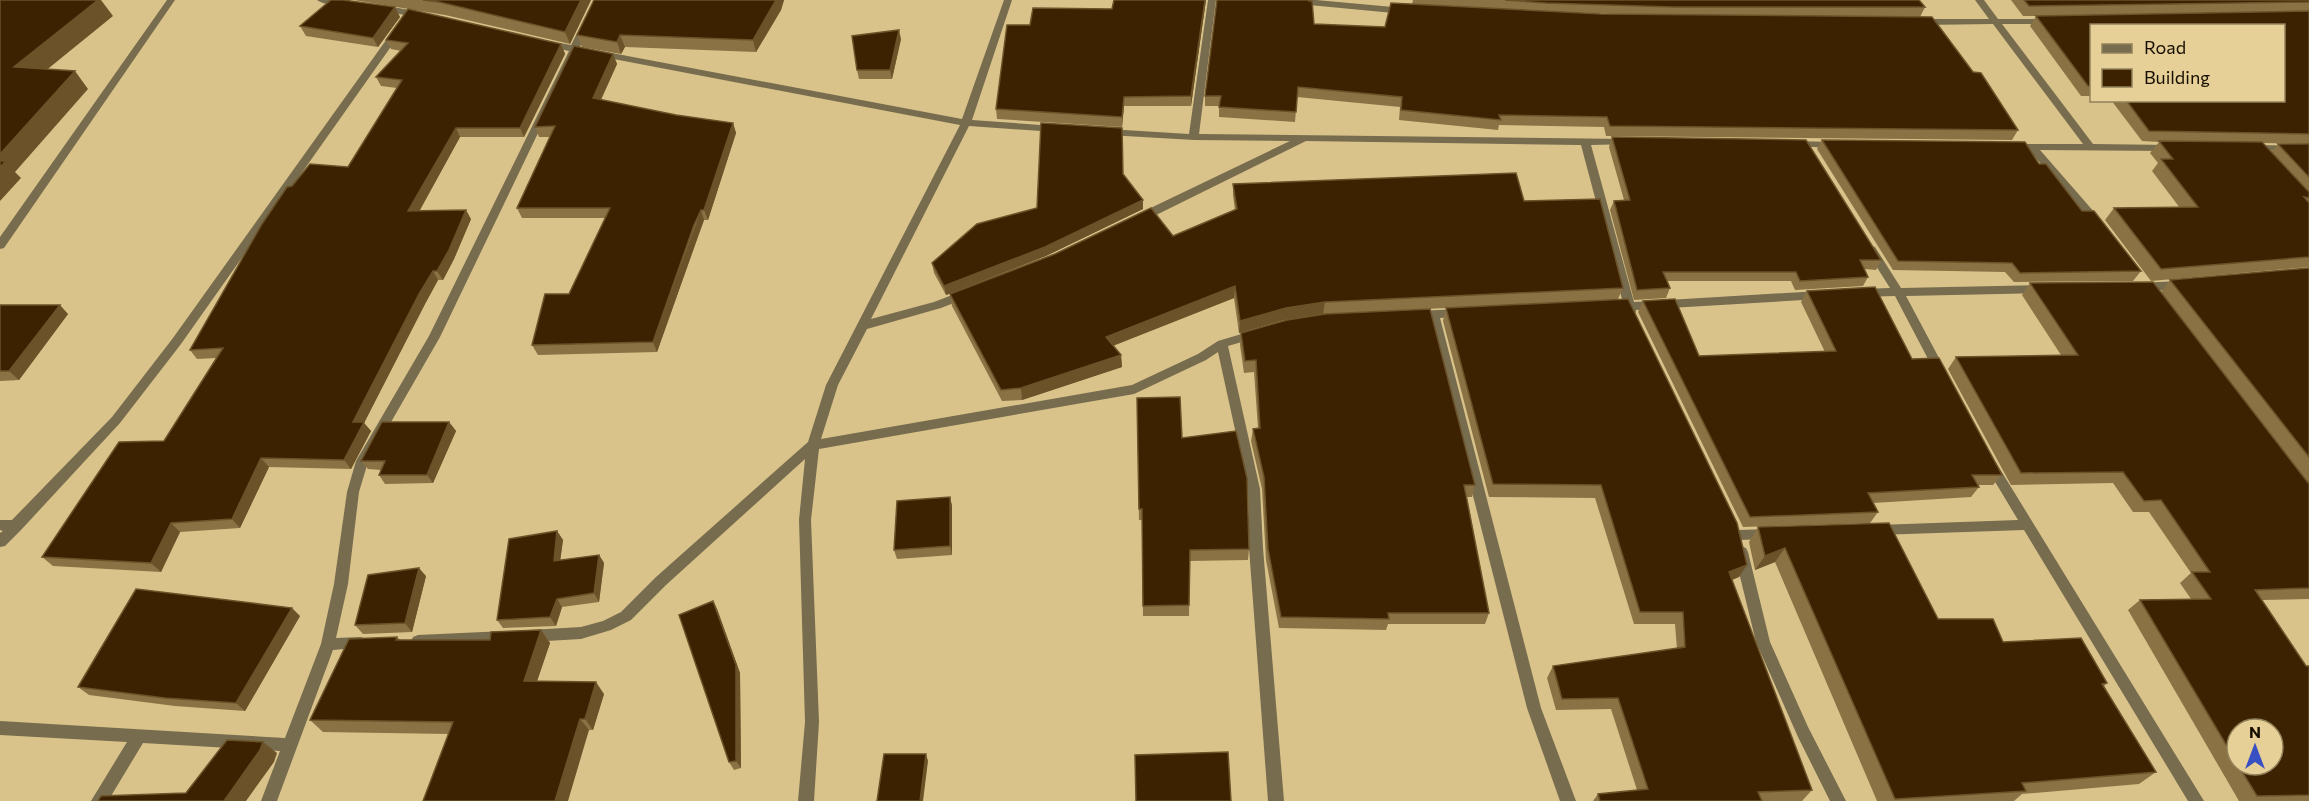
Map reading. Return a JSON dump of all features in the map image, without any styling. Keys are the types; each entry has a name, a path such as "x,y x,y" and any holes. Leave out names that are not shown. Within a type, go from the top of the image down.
{"street":[{"path":"0,245 171,0"},
{"path":"321,0 353,4"},
{"path":"269,801 328,644 341,584 353,492 362,461 434,337 598,0"},
{"path":"806,801 812,722 805,520 813,445 832,385 966,123 1008,0"},
{"path":"1194,137 1212,0"},
{"path":"1288,0 1409,11"},
{"path":"1397,0 1397,10"},
{"path":"1979,0 2090,147"},
{"path":"375,7 432,17"},
{"path":"0,542 116,420 171,350 410,13"},
{"path":"1914,22 2054,21"},
{"path":"540,42 572,50 966,123 1069,129"},
{"path":"1092,131 1194,137 1643,142"},
{"path":"1125,225 1307,137"},
{"path":"1585,141 1628,306 1638,327"},
{"path":"1783,144 1809,149 1842,145"},
{"path":"2008,147 2184,148"},
{"path":"2032,147 2108,236"},
{"path":"2243,148 2259,153 2309,149"},
{"path":"1866,242 1897,290 1947,384"},
{"path":"2123,288 2193,283"},
{"path":"861,326 937,305 978,289"},
{"path":"1850,293 1897,290 2052,289"},
{"path":"1607,307 1827,295"},
{"path":"1400,316 1468,312"},
{"path":"1433,314 1534,708 1569,801"},
{"path":"409,641 580,633 606,626 626,616 661,581 813,445 1134,390 1202,357 1222,344 1264,332"},
{"path":"1222,344 1254,489 1256,548 1276,801"},
{"path":"1987,457 2026,525 2196,801"},
{"path":"0,525 16,526"},
{"path":"1869,531 2026,525"},
{"path":"1785,533 1735,530 1763,642 1803,732 1838,801"},
{"path":"328,644 374,643"},
{"path":"0,728 290,745"},
{"path":"99,801 139,736"}],"building":[{"path":"0,0 98,0 14,67 75,71 0,154"},
{"path":"331,0 395,7 373,38 300,26"},
{"path":"423,0 581,0 565,32"},
{"path":"594,0 776,0 753,40 620,35 617,42 577,35"},
{"path":"1114,0 1205,0 1191,96 1124,97 1122,117 996,109 1007,25 1030,25 1033,8 1112,9"},
{"path":"1217,0 1309,0 1312,1 1314,24 1385,27 1391,3 1601,14 1932,17 1973,72 1981,73 2018,130 1610,126 1607,117 1499,115 1501,120 1401,110 1402,97 1298,87 1296,112 1219,107 1221,96 1205,96"},
{"path":"1505,0 1919,0 1925,7 1673,7"},
{"path":"2024,0 2309,0 2309,2 2029,6"},
{"path":"408,9 561,44 520,128 456,128 408,211 466,210 449,250 437,271 433,271 419,294 353,422 364,422 344,460 261,458 232,519 171,523 151,563 42,557 119,442 164,441 223,348 190,350 262,224 287,187 292,186 310,164 348,167 402,80 376,77 408,43 386,40"},
{"path":"2309,11 2309,134 2149,131 2127,102 2285,102 2285,24 2090,24 2090,86 2088,86 2036,16"},
{"path":"899,30 890,70 857,70 852,36"},
{"path":"574,46 613,54 593,98 676,115 733,123 704,210 701,210 694,225 653,342 532,345 545,294 569,294 610,208 517,208 555,126 535,127"},
{"path":"1041,123 1122,128 1123,174 1143,200 1045,247 944,286 932,263 977,224 1037,208"},
{"path":"1612,137 1806,140 1881,260 1860,260 1868,277 1800,281 1796,272 1663,272 1670,288 1637,290 1614,201 1630,200"},
{"path":"1822,140 2025,142 2039,164 2046,164 2082,211 2094,211 2141,271 2020,273 2012,263 1898,261"},
{"path":"2159,141 2262,142 2309,192 2309,198 2304,197 2309,203 2309,257 2161,269 2114,208 2198,207 2161,159 2173,159"},
{"path":"2278,144 2309,144 2309,177"},
{"path":"1516,173 1524,201 1600,199 1623,288 1325,302 1286,308 1240,321 1235,286 1106,337 1121,355 1021,388 1001,390 950,294 1055,254 1151,208 1173,236 1237,209 1233,184"},
{"path":"2309,268 2309,457 2170,280"},
{"path":"2153,282 2309,484 2309,588 2255,590 2306,666 2309,666 2309,795 2257,796 2245,777 2285,777 2285,717 2225,717 2225,743 2140,600 2211,599 2192,572 2210,572 2161,500 2144,501 2123,472 2021,473 1956,357 2078,355 2030,283"},
{"path":"1875,287 1912,359 1939,358 2002,475 1972,475 1979,487 1868,493 1878,512 1750,517 1643,301 1675,299 1699,356 1836,351 1807,291"},
{"path":"1628,299 1737,523 1747,565 1729,572 1812,790 1758,792 1762,801 1600,801 1598,794 1648,789 1618,698 1562,699 1553,666 1685,647 1683,612 1640,612 1601,485 1493,484 1446,308"},
{"path":"0,305 60,305 9,371 0,371"},
{"path":"1430,309 1475,485 1464,485 1489,613 1388,613 1389,619 1281,617 1268,549 1264,477 1253,429 1260,428 1256,360 1245,361 1241,333 1287,320 1325,314"},
{"path":"1180,397 1182,438 1236,431 1247,478 1249,549 1190,550 1189,605 1143,606 1137,398"},
{"path":"382,422 449,422 427,475 379,475 385,461 361,461"},
{"path":"950,497 950,546 894,550 897,501"},
{"path":"1889,523 1938,619 1993,619 2003,642 2081,638 2107,683 2102,684 2156,772 2022,783 2026,791 1895,799 1785,548 1765,556 1758,527"},
{"path":"557,531 554,561 599,555 594,593 557,599 550,617 497,620 509,539"},
{"path":"419,568 405,623 355,625 368,575"},
{"path":"136,589 292,608 236,703 165,698 78,687"},
{"path":"713,601 736,665 736,761 729,762 679,615"},
{"path":"541,630 524,681 596,682 585,719 580,719 555,801 423,801 453,722 310,720 349,639 397,637 396,640 490,640 491,632"},
{"path":"227,740 263,742 260,750 224,801 98,801 101,796 186,793"},
{"path":"1228,752 1231,801 1136,801 1135,755"},
{"path":"884,754 926,754 920,801 877,801"}]}
